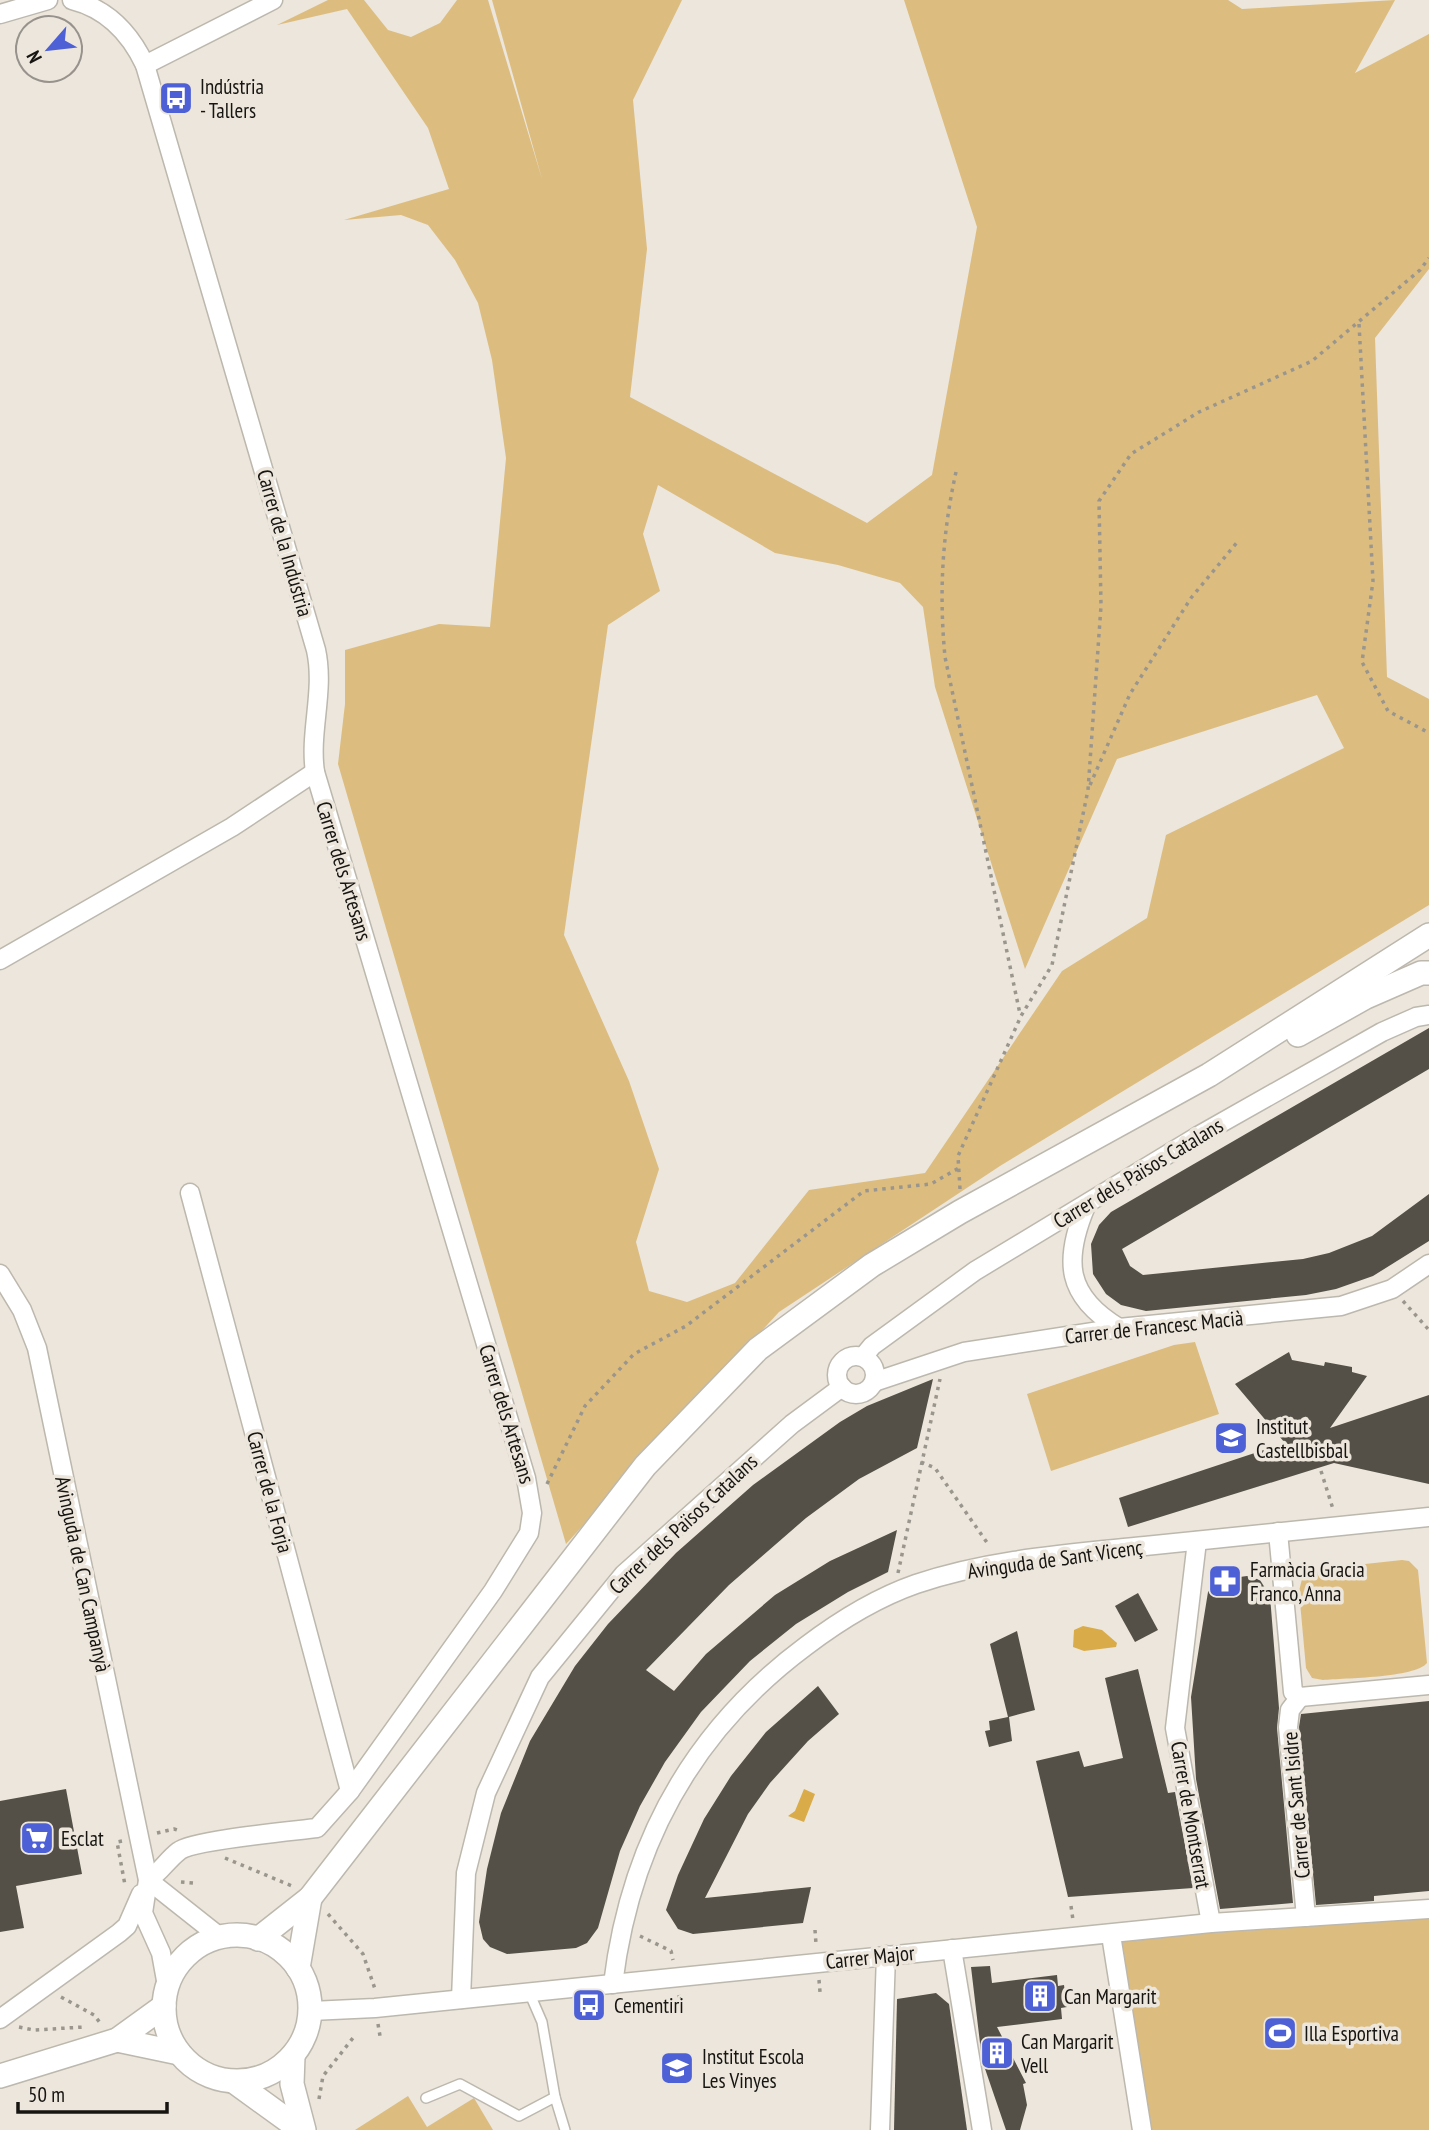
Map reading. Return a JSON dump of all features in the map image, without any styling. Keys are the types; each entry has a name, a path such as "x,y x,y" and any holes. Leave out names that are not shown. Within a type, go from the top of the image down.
{"street":[{"path":"0,14 48,0"},
{"name":"Carrer de la Indústria","path":"72,0 114,20 127,32 145,65 316,650 319,669 312,754 315,772"},
{"path":"145,65 274,0"},
{"path":"0,960 232,827 315,772"},
{"name":"Carrer dels Artesans","path":"148,1880 163,1871 180,1850 217,1841 317,1828 350,1791 493,1591 529,1533 532,1513 526,1478 315,772"},
{"path":"258,1938 310,1898 645,1466 758,1349 872,1265 960,1212 1209,1075 1429,935"},
{"path":"1209,1075 1286,1041 1366,997 1421,973 1429,973"},
{"name":"Carrer dels Països Catalans","path":"863,1357 872,1346 975,1271 1198,1136 1382,1032 1416,1017 1429,1015"},
{"name":"Carrer de la Forja","path":"190,1193 350,1791"},
{"path":"1086,1206 1071,1249 1072,1268 1086,1303 1119,1328"},
{"name":"Carrer de Francesc Macià","path":"842,1387 851,1393 862,1393 874,1382 964,1352 1119,1328 1341,1306 1392,1289 1429,1264"},
{"name":"Avinguda de Can Campanyà","path":"0,1274 22,1310 37,1348 148,1880 143,1913 161,1952 165,1996"},
{"path":"842,1387 837,1376 841,1364 850,1357 863,1357 872,1364 874,1382"},
{"name":"Carrer dels Països Catalans","path":"461,1999 466,1873 482,1806 540,1677 624,1574 792,1424 842,1387"},
{"name":"Avinguda de Sant Vicenç","path":"613,1984 620,1930 639,1866 665,1805 729,1714 774,1670 866,1606 915,1584 969,1569 1040,1557 1429,1517"},
{"path":"1278,1532 1293,1692 1300,1697 1429,1685"},
{"name":"Carrer de Montserrat","path":"1197,1541 1175,1727 1210,1923"},
{"name":"Carrer de Sant Isidre","path":"1300,1697 1290,1710 1288,1727 1307,1917"},
{"path":"8,2023 127,1926 148,1880 220,1937"},
{"path":"298,1968 310,1898"},
{"name":"Carrer Major","path":"311,2011 375,2008 1210,1923 1429,1909"},
{"path":"1111,1935 1142,2130"},
{"path":"236,2083 270,2075 293,2056 303,2040 311,2011 307,1985 298,1968 276,1945 249,1936 220,1937 189,1953 176,1968 165,1996 167,2031 179,2053 196,2069 236,2083 302,2130"},
{"path":"952,1949 982,2130"},
{"path":"880,2130 886,1955"},
{"path":"0,2076 117,2040 165,1996"},
{"path":"117,2040 179,2053"},
{"path":"293,2056 292,2084 302,2130"}],"lane":[{"path":"529,1992 542,2022 555,2097 565,2130"},
{"path":"426,2098 460,2084 519,2116 555,2097"}],"path":[{"path":"960,1212 958,1156 1021,1016 1052,965 1088,790 1101,606 1099,501 1131,454 1199,412 1312,361 1359,324 1420,270 1429,258"},
{"path":"1359,324 1373,581 1362,662 1388,712 1429,733"},
{"path":"956,472 945,523 940,602 945,657 1021,1016"},
{"path":"1088,790 1130,694 1191,598 1239,540"},
{"path":"532,1513 585,1406 634,1353 686,1326 864,1191 931,1184 959,1168"},
{"path":"1392,1289 1429,1330"},
{"path":"898,1565 940,1380"},
{"path":"921,1462 935,1468 988,1544"},
{"path":"1321,1471 1333,1510"},
{"path":"8,2023 34,2030 104,2027 94,2015 56,1995"},
{"path":"318,2101 323,2076 353,2038"}],"shaded area":[{"path":"328,0 364,0 388,30 411,37 440,23 457,0 488,0 542,179 492,0 682,0 633,100 647,249 630,397 867,523 932,475 977,227 904,0 1228,0 1242,9 1395,0 1355,73 1429,34 1429,269 1375,338 1387,677 1429,699 1429,905 1000,1166 779,1312 566,1544 338,764 345,704 345,650 439,624 490,627 506,458 492,360 478,303 455,260 428,225 401,215 344,220 449,189 428,128 347,9 277,25","holes":["658,485 775,553 838,565 900,583 923,607 935,687 1025,969 1117,759 1317,695 1344,748 1166,835 1147,918 1062,971 925,1173 809,1190 735,1283 687,1302 649,1291 636,1242 659,1169 629,1081 564,935 608,625 660,591 643,534"]},
{"name":"Institut Castellbisbal","path":"1195,1342 1219,1414 1051,1471 1027,1394 1174,1345"},
{"path":"1409,1561 1418,1570 1427,1663 1409,1672 1394,1674 1323,1680 1312,1678 1306,1668 1299,1591 1303,1575 1310,1570"},
{"path":"1083,1626 1102,1630 1117,1643 1116,1647 1084,1651 1073,1647 1074,1630"},
{"path":"804,1789 815,1794 804,1822 788,1816 795,1811"},
{"name":"Illa Esportiva","path":"1429,1909 1429,2130 1151,2130 1111,1935"},
{"path":"408,2096 427,2127 474,2098 493,2130 355,2130"}],"building":[{"path":"1429,1028 1429,1069 1122,1249 1130,1266 1143,1275 1303,1259 1329,1253 1372,1236 1429,1194 1429,1241 1373,1276 1336,1289 1306,1295 1146,1311 1121,1305 1106,1294 1093,1274 1091,1244 1099,1225 1111,1212"},
{"path":"1289,1352 1292,1360 1324,1366 1325,1362 1352,1367 1352,1372 1367,1376 1330,1428 1429,1395 1429,1484 1334,1463 1128,1527 1119,1498 1285,1443 1235,1384"},
{"path":"933,1379 917,1448 859,1479 806,1518 729,1585 646,1670 674,1691 706,1654 775,1595 830,1561 897,1530 888,1572 848,1592 796,1624 750,1661 701,1712 665,1762 640,1806 620,1851 598,1928 587,1943 576,1948 507,1954 490,1947 483,1939 479,1922 487,1869 501,1813 530,1741 575,1666 608,1624 676,1553 753,1485 840,1422 867,1406"},
{"path":"1247,1576 1260,1580 1270,1596 1279,1708 1277,1728 1293,1903 1220,1909 1196,1779 1191,1697 1208,1592 1218,1580"},
{"path":"1138,1593 1158,1630 1135,1642 1115,1606"},
{"path":"1017,1631 1035,1710 1009,1717 1012,1741 989,1747 985,1731 990,1730 989,1721 1008,1717 990,1644"},
{"path":"1138,1669 1168,1793 1175,1792 1193,1888 1068,1897 1036,1761 1079,1751 1084,1767 1123,1758 1105,1678"},
{"path":"818,1686 839,1714 808,1741 770,1783 748,1814 705,1898 811,1887 803,1923 693,1934 678,1929 666,1910 678,1875 704,1819 731,1776 766,1732"},
{"path":"1429,1701 1429,1891 1374,1896 1374,1901 1316,1905 1299,1727 1301,1714"},
{"name":"Esclat","path":"66,1789 82,1874 16,1886 24,1928 0,1932 0,1801"},
{"path":"990,1966 992,1983 1057,1975 1058,1986 1064,1985 1067,2007 1061,2008 1062,2019 997,2027 1026,2083 1023,2084 1027,2105 1020,2130 1006,2130 982,2060 971,1967"},
{"path":"936,1993 949,2004 967,2130 894,2130 897,1999"}],"place":[{"name":"Indústria - Tallers","path":"176,98"},
{"name":"Institut Castellbisbal","path":"1231,1438"},
{"name":"Farmàcia Gracia Franco, Anna","path":"1225,1581"},
{"name":"Esclat","path":"37,1838"},
{"name":"Can Margarit","path":"1040,1996"},
{"name":"Cementiri","path":"589,2005"},
{"name":"Illa Esportiva","path":"1280,2033"},
{"name":"Can Margarit Vell","path":"997,2053"},
{"name":"Institut Escola Les Vinyes","path":"677,2068"}]}
